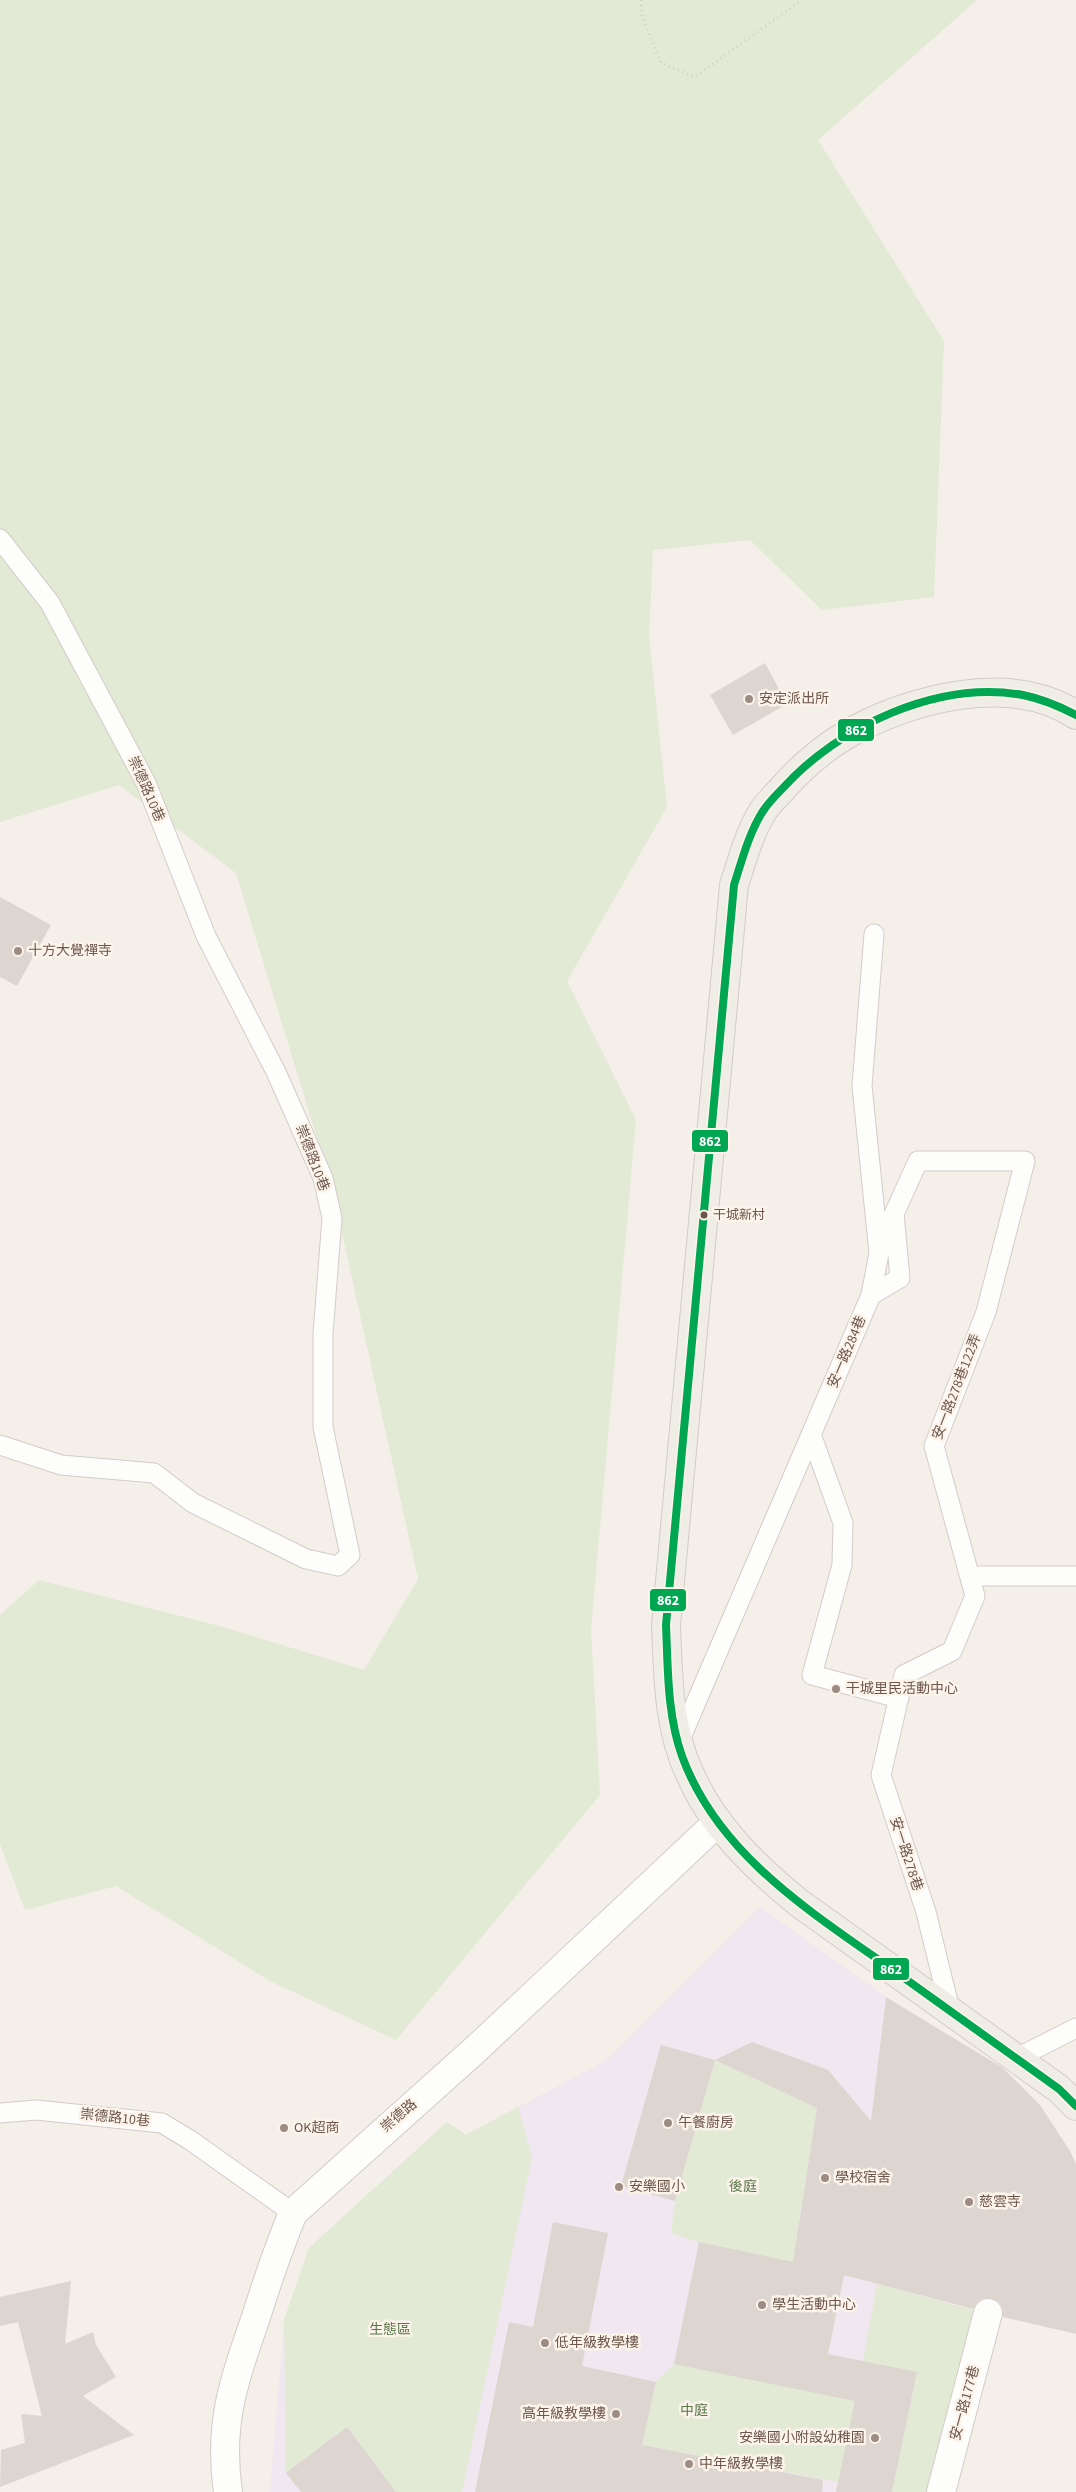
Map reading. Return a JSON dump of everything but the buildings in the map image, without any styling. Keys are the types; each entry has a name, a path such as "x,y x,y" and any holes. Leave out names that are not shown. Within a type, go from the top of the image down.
{"main road":[{"path":"1076,716 1060,704 1022,694 986,692 917,705 880,717 845,735 816,756 763,810 747,847 734,885 666,1625 670,1696 679,1742 688,1772 718,1822 760,1871 773,1882 1059,2088 1076,2106"}],"street":[{"name":"崇德路","path":"230,2488 225,2432 231,2392 280,2244 293,2213 476,2049 718,1822"},
{"name":"安一路177巷","path":"942,2492 988,2313"}],"lane":[{"name":"崇德路10巷","path":"0,539 50,603 146,783 206,936 276,1072 323,1178 332,1218 323,1334 323,1427 350,1555 338,1566 306,1560 193,1503 154,1473 61,1465 0,1445"},
{"name":"安一路284巷","path":"679,1742 871,1295 879,1252 862,1086 874,934"},
{"name":"安一路278巷122弄","path":"871,1295 900,1278 894,1214 918,1161 1025,1161 986,1312 934,1446 975,1596 952,1651 904,1675 899,1698"},
{"path":"811,1434 843,1522 842,1564 812,1675 899,1698"},
{"path":"970,1576 1076,1576"},
{"name":"安一路278巷","path":"899,1698 881,1775 926,1912 950,2010"},
{"path":"1017,2058 1076,2028"},
{"name":"崇德路10巷","path":"0,2113 36,2110 162,2123 190,2140 293,2213"}],"path":[{"path":"641,0 642,16 661,63 695,77 802,0"}],"shaded area":[{"name":"安樂國小","path":"760,1907 886,1997 852,2277 973,2310 930,2492 270,2492 284,2320 309,2248 447,2122 466,2135 607,2060"}],"green space":[{"path":"0,0 977,0 818,140 944,341 934,597 822,610 750,540 653,550 649,636 667,807 567,981 636,1120 591,1629 600,1795 396,2040 272,1982 116,1886 25,1910 0,1844 0,1615 39,1580 223,1627 364,1670 418,1579 332,1187 236,873 119,785 0,822"},
{"name":"後庭","path":"715,2060 817,2108 798,2228 856,2239 852,2277 699,2242 671,2233 675,2201"},
{"name":"生態區","path":"518,2107 532,2157 462,2492 396,2492 347,2427 286,2473 284,2320 309,2248 447,2122 466,2135"},
{"path":"877,2284 973,2310 930,2492 892,2492 917,2373 863,2361"},
{"name":"中庭","path":"674,2364 857,2393 838,2482 642,2445 656,2382"}],"transit line":[{"name":"862","path":"1076,715 1050,703 1023,695 991,692 958,694 924,701 861,727 832,745 780,791 763,811 754,828 734,885 666,1625 673,1724 682,1756 698,1791 719,1823 743,1852 770,1878 830,1926 1059,2089 1076,2106"}],"place":[{"name":"安定派出所","path":"749,699"},
{"name":"十方大覺禪寺","path":"18,951"},
{"name":"干城新村","path":"704,1215"},
{"name":"干城里民活動中心","path":"836,1689"},
{"name":"午餐廚房","path":"668,2123"},
{"name":"OK超商","path":"284,2128"},
{"name":"學校宿舍","path":"825,2178"},
{"name":"安樂國小","path":"619,2187"},
{"name":"慈雲寺","path":"969,2202"},
{"name":"學生活動中心","path":"762,2305"},
{"name":"低年級教學樓","path":"545,2343"},
{"name":"高年級教學樓","path":"616,2414"},
{"name":"安樂國小附設幼稚園","path":"875,2438"},
{"name":"中年級教學樓","path":"689,2464"}]}
